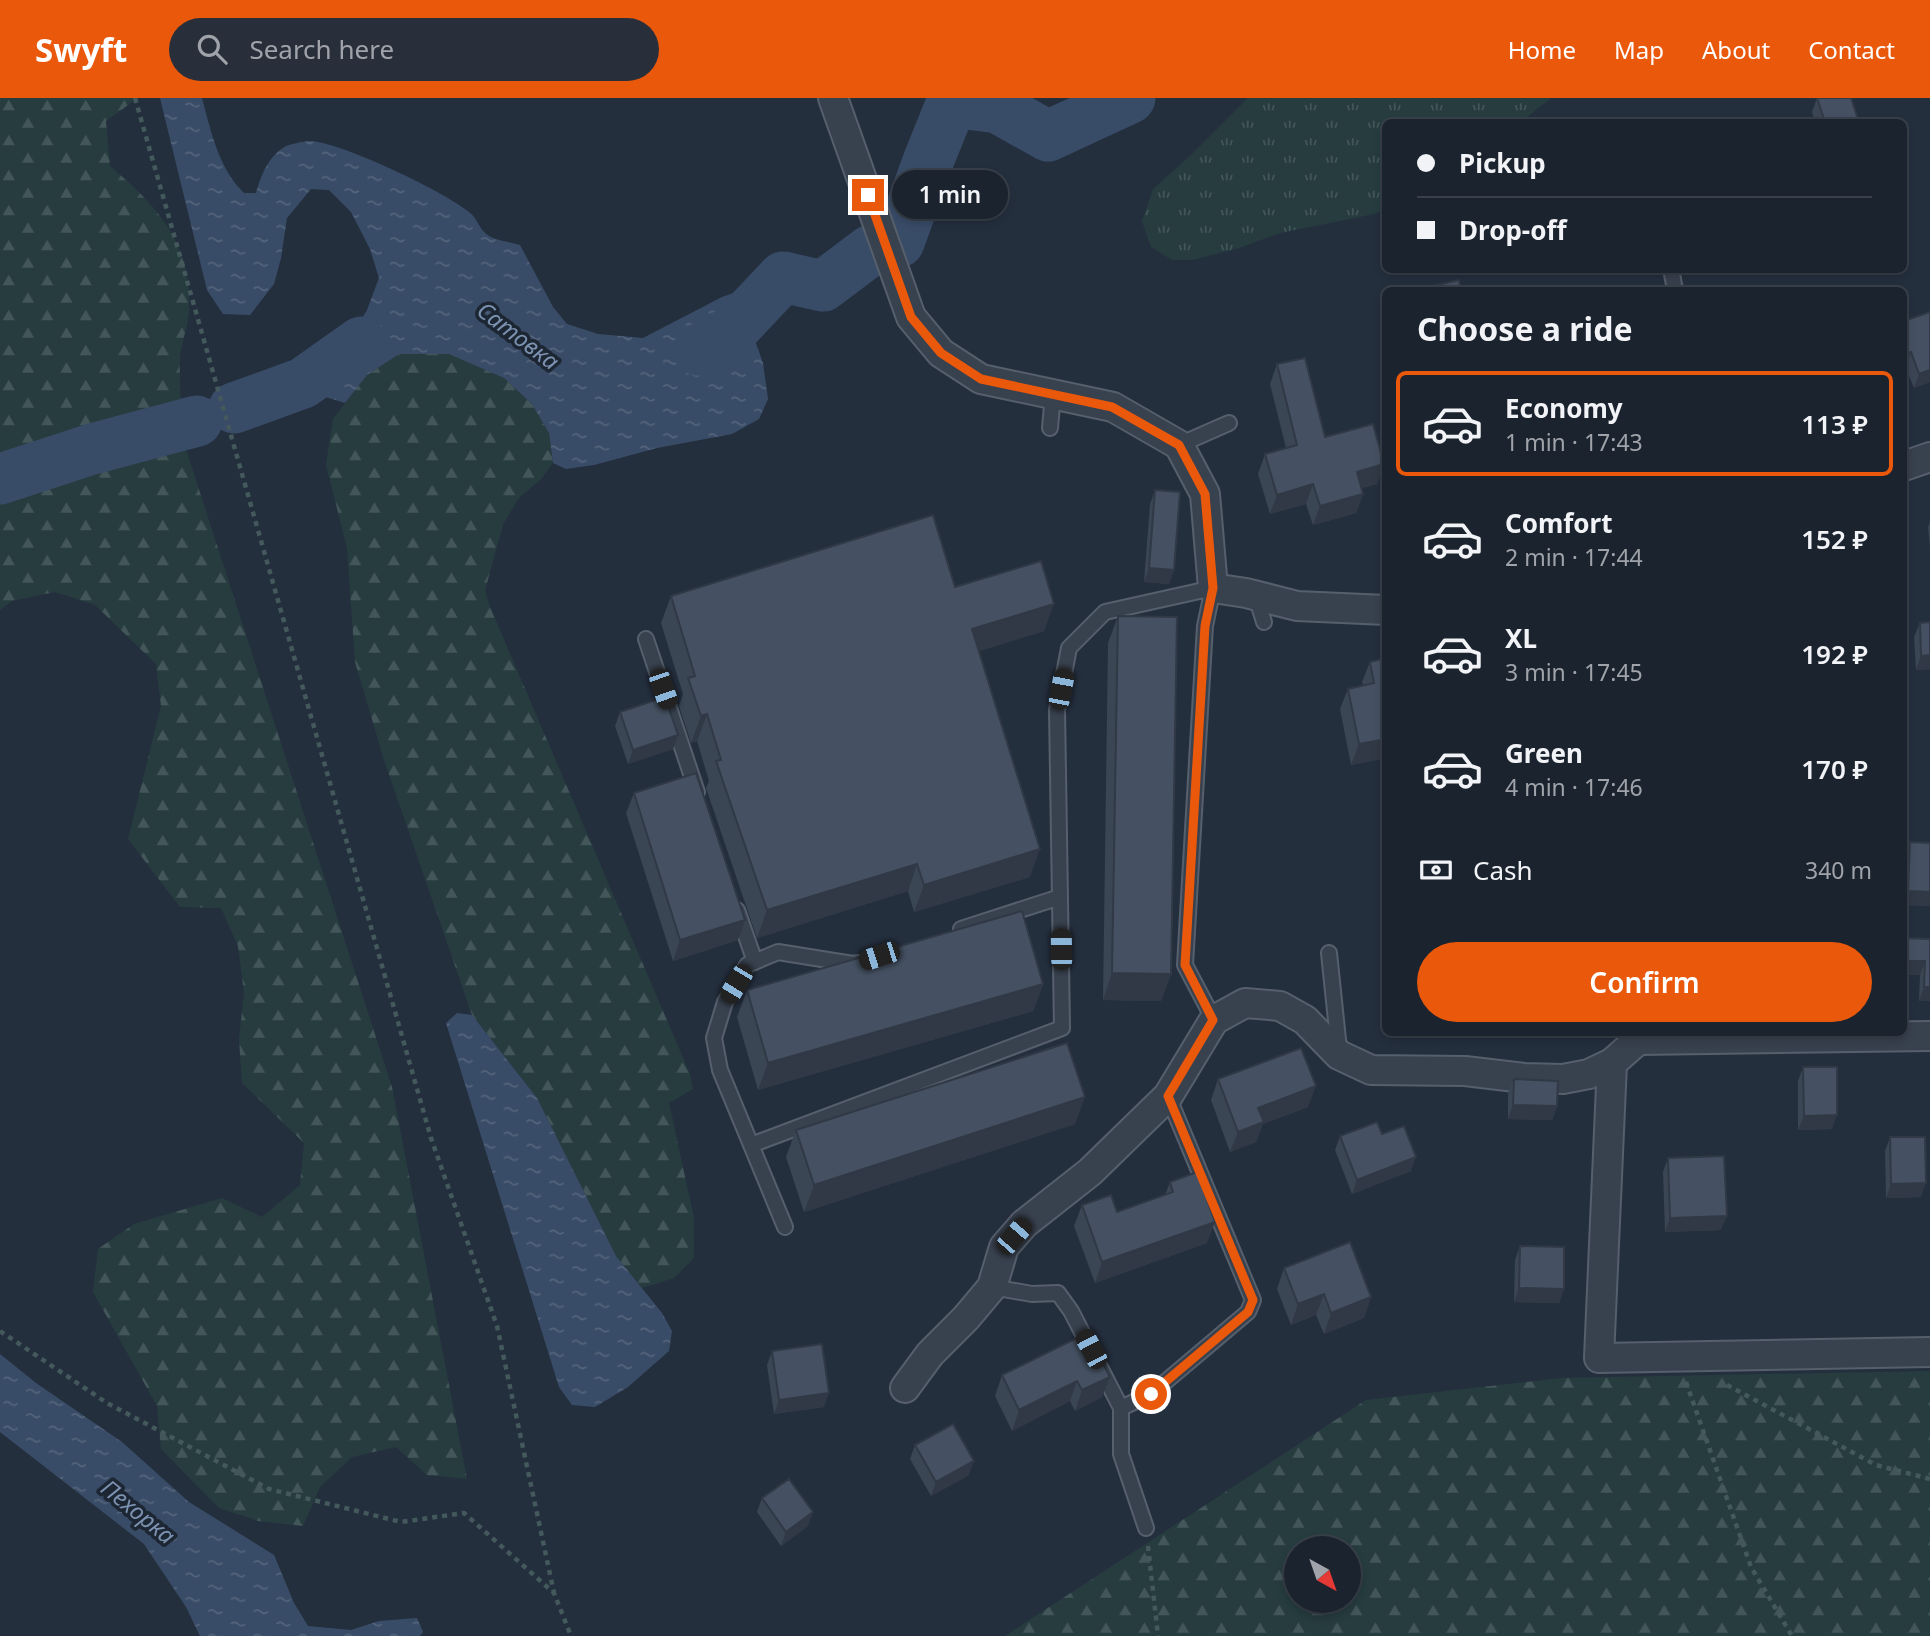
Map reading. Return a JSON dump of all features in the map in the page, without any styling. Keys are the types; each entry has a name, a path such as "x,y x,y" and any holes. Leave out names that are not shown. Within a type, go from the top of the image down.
{"street":[{"path":"833,98 911,317 941,353 981,379 1112,407 1179,445 1205,494 1213,588 1260,609 1297,606 1382,610"},
{"path":"1907,465 1930,457"},
{"path":"905,1388 930,1354 992,1287 1004,1247 1024,1224 1090,1172 1168,1096 1213,1020 1245,1003 1280,1006 1305,1020 1339,1055 1371,1070 1465,1071 1534,1079 1563,1079 1590,1074 1612,1063 1638,1040 1872,1036"},
{"path":"1907,1035 1930,1035"},
{"path":"1612,1063 1599,1358 1930,1352"}],"lane":[{"path":"1672,274 1674,287"},
{"path":"1050,428 1053,394"},
{"path":"1179,445 1229,423"},
{"path":"751,1145 1062,1028 1057,710 1069,648 1105,612 1213,588 1205,626 1185,965 1213,1020"},
{"path":"646,639 702,807"},
{"path":"944,935 1060,897"},
{"path":"733,898 755,962"},
{"path":"785,1227 720,1070 714,1038 725,1002 747,965 778,952 853,964 879,956"},
{"path":"1329,953 1339,1055"},
{"path":"1121,1408 1151,1394 1248,1312 1253,1300 1168,1096"},
{"path":"992,1287 1032,1294 1058,1293 1071,1311 1121,1408 1121,1454 1146,1528"}],"path":[{"path":"135,98 431,1138 497,1326 554,1593 571,1636"},
{"path":"0,1331 107,1403 269,1489 401,1522 464,1513 554,1593"},
{"path":"1677,1358 1751,1567 1792,1636"},
{"path":"1724,1383 1876,1465 1930,1479"},
{"path":"1146,1528 1158,1636"}],"green space":[{"path":"0,98 138,98 106,121 110,166 143,197 169,228 184,265 189,311 180,359 183,440 392,1087 467,1479 427,1475 396,1447 352,1457 320,1487 303,1526 258,1521 219,1508 161,1449 157,1406 93,1292 98,1249 134,1224 222,1198 262,1217 300,1185 304,1143 242,1083 239,1039 244,993 238,946 221,908 180,907 128,839 161,706 156,664 95,605 55,592 12,601 0,610"},
{"path":"1248,98 1551,98 1525,119 1382,119 1382,211 1280,233 1239,248 1192,260 1172,260 1151,247 1142,221 1153,189"},
{"path":"449,353 504,378 532,404 549,433 553,463 541,479 518,499 503,525 485,590 690,1074 693,1089 669,1103 694,1218 694,1258 674,1278 642,1288 616,1256 537,1098 472,1015 384,760 355,662 347,548 326,465 333,419 367,375 399,354"},
{"path":"1930,1371 1930,1636 1005,1636 1366,1400 1561,1378"}],"water":[{"path":"160,98 202,98 222,161 244,193 256,193 265,168 278,152 288,145 309,141 324,143 366,158 438,192 469,212 489,236 520,245 553,307 567,324 598,334 643,338 722,297 742,290 751,296 753,335 763,363 768,399 759,419 732,434 566,469 553,463 549,433 532,404 504,378 449,354 399,354 367,375 345,403 323,396 303,382 313,363 355,331 367,310 379,278 370,249 351,212 329,190 311,189 287,218 274,284 250,315 223,314 207,290"},
{"path":"457,1013 472,1015 537,1098 616,1256 662,1313 672,1331 669,1351 628,1387 595,1407 572,1405 559,1387 446,1023"},
{"name":"Пехорка","path":"0,1354 36,1383 122,1442 189,1502 274,1555 294,1603 308,1626 351,1630 379,1621 417,1618 423,1632 420,1636 200,1636 186,1607 144,1544 0,1432"}],"building":[{"path":"1817,98 1851,98 1858,119 1824,119"},
{"path":"1459,280 1460,287 1429,287"},
{"path":"1930,312 1930,370 1919,374 1911,352 1907,353 1907,320"},
{"path":"1305,358 1325,437 1373,424 1382,465 1357,472 1363,494 1320,506 1313,484 1277,495 1265,454 1297,445 1277,364"},
{"path":"1155,490 1180,492 1174,570 1149,568"},
{"path":"933,515 955,587 1041,561 1054,604 972,629 1040,849 924,885 917,864 767,910 716,761 721,760 707,714 701,716 688,678 695,676 671,596"},
{"path":"1118,616 1177,617 1171,974 1112,973"},
{"path":"1930,622 1930,655 1921,656 1920,623"},
{"path":"1382,659 1382,740 1359,744 1348,689 1374,683 1370,662"},
{"path":"665,697 678,735 633,750 620,712"},
{"path":"696,773 745,920 680,940 634,793"},
{"path":"1910,842 1930,843 1930,892 1908,891"},
{"path":"1022,911 1043,984 768,1063 747,990"},
{"path":"1907,938 1930,939 1930,987 1924,987 1925,961 1907,961"},
{"path":"1067,1043 1085,1097 814,1185 796,1130"},
{"path":"1301,1048 1316,1086 1258,1108 1264,1122 1238,1132 1218,1079"},
{"path":"1803,1067 1837,1067 1837,1115 1804,1116"},
{"path":"1514,1079 1558,1081 1557,1106 1513,1105"},
{"path":"1377,1122 1382,1134 1404,1126 1416,1157 1357,1180 1340,1136"},
{"path":"1890,1137 1925,1137 1926,1183 1891,1184"},
{"path":"1724,1156 1727,1216 1670,1218 1668,1158"},
{"path":"1197,1172 1215,1222 1102,1262 1082,1205 1111,1195 1117,1212 1173,1192 1170,1182"},
{"path":"1350,1242 1371,1297 1331,1313 1324,1294 1298,1304 1284,1268"},
{"path":"1520,1246 1564,1247 1564,1289 1519,1288"},
{"path":"1087,1333 1110,1377 1082,1390 1077,1381 1019,1410 1002,1375"},
{"path":"822,1344 829,1393 779,1400 772,1351"},
{"path":"953,1424 974,1461 936,1482 915,1445"},
{"path":"789,1479 813,1512 786,1532 762,1498"}],"waterway":[{"name":"Сатовка","path":"899,242 952,102 998,108 1048,136 1130,98"},
{"name":"Сатовка","path":"698,350 731,332 783,277 823,286 871,250"},
{"name":"Сатовка","path":"234,408 303,383 361,342"},
{"name":"Сатовка","path":"0,479 92,449 197,421"}],"route":[{"path":"868,195 911,317 941,353 981,379 1112,407 1179,445 1205,494 1213,588 1205,626 1185,965 1213,1020 1168,1096 1253,1300 1248,1312 1151,1394"}]}
